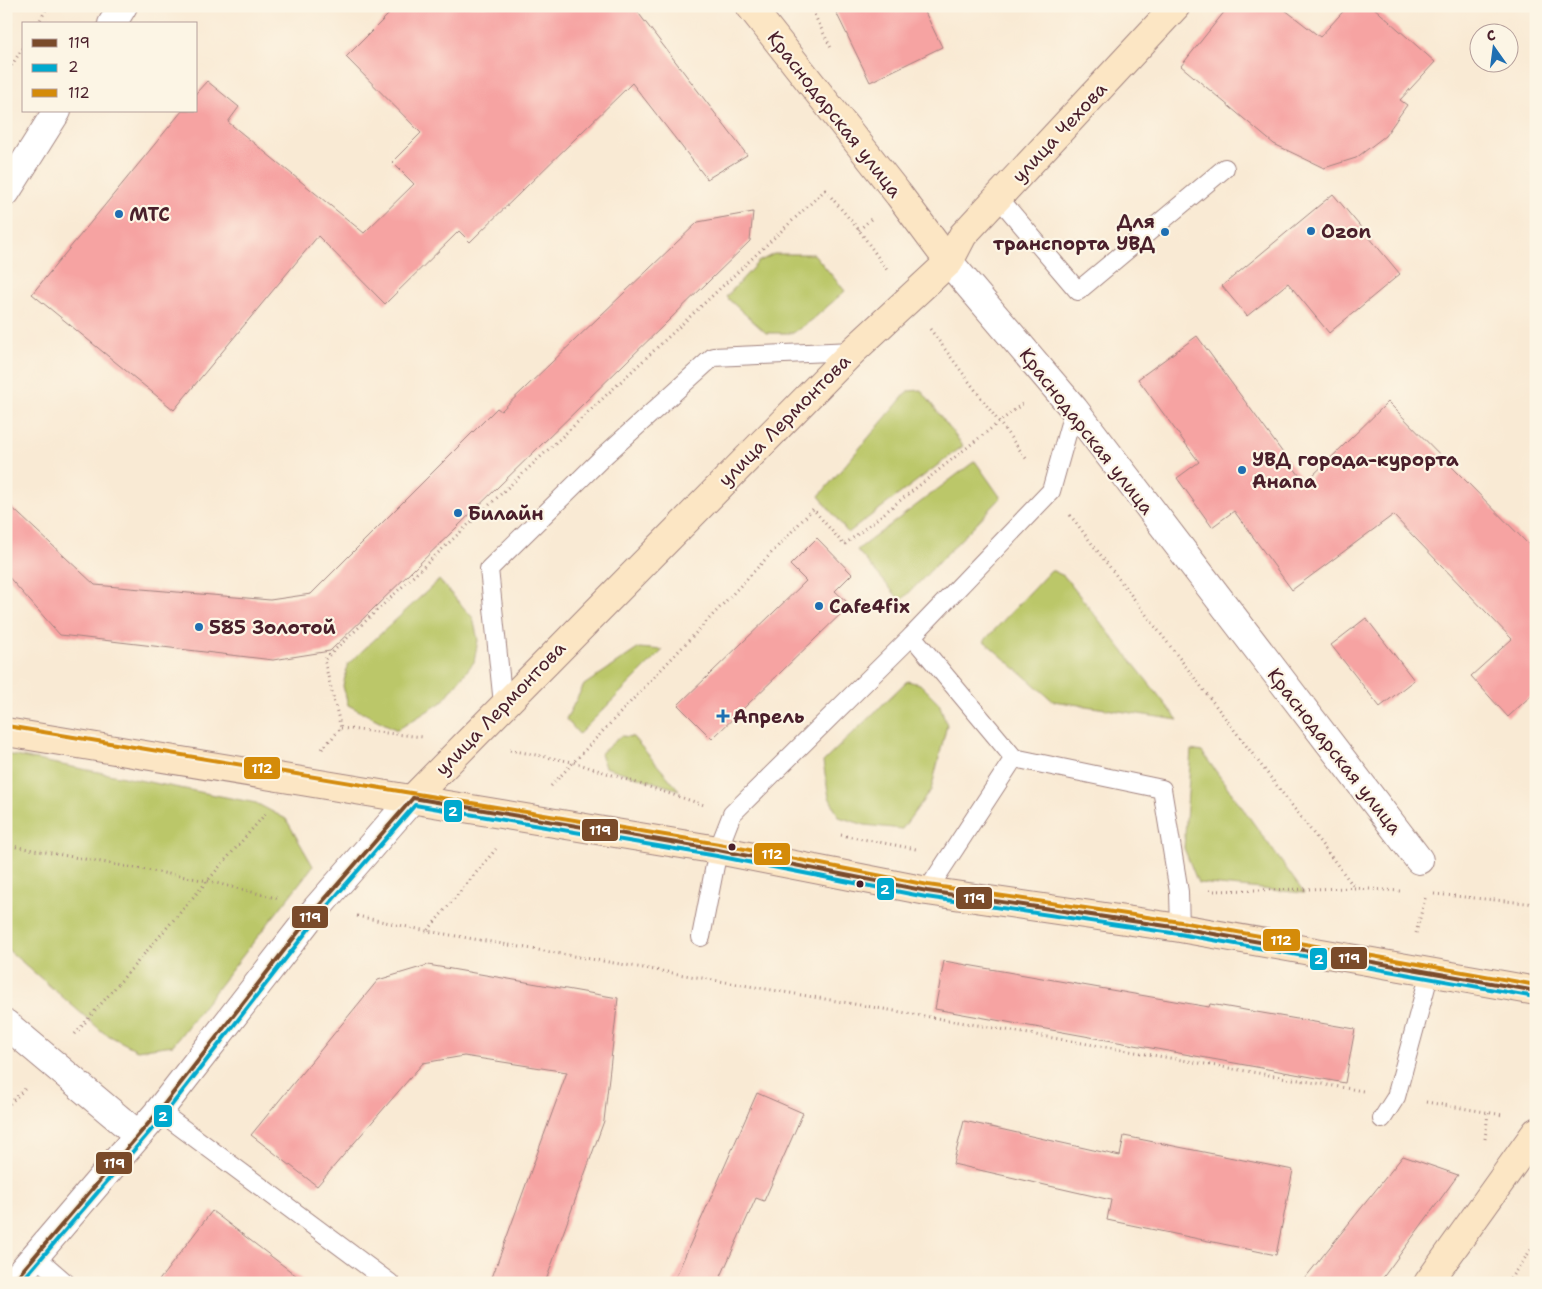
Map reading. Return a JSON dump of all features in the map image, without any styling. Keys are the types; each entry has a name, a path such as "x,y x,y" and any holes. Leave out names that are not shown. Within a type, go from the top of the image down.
{"street":[{"path":"113,22 123,6"},
{"name":"Краснодарская улица","path":"750,6 899,195 949,262 1074,409 1419,860"},
{"name":"улица Чехова","path":"949,262 963,235 1176,6"},
{"path":"6,192 56,112"},
{"name":"улица Лермонтова","path":"12,1283 137,1134 159,1111 317,908 413,798 503,704 853,351 949,262"},
{"path":"6,732 522,816 718,850 927,891 1180,928 1536,991"},
{"path":"6,1024 137,1134"},
{"path":"1428,1283 1536,1132"}],"lane":[{"path":"998,197 1078,291 1225,168"},
{"path":"503,704 489,569 604,456 713,357 853,351"},
{"path":"701,938 718,850 732,814 912,636 1051,491 1074,409"},
{"path":"912,636 1014,758 1162,789 1179,892 1180,928"},
{"path":"927,891 1014,758"},
{"path":"1382,1119 1396,1096 1430,972"},
{"path":"159,1111 390,1283"},
{"path":"35,1256 66,1283"}],"path":[{"path":"39,22 48,6"},
{"path":"6,74 22,49"},
{"path":"51,1062 341,728 324,660 825,190 859,230 999,423 1355,888"},
{"path":"427,931 522,816 813,509 844,545 1050,382"},
{"path":"573,762 732,814"},
{"path":"836,834 950,856"},
{"path":"6,845 208,881 317,908 427,931 1507,1116"},
{"path":"1179,892 1355,888 1408,892"},
{"path":"1417,892 1536,904"},
{"path":"1507,1283 1536,1243"}],"green space":[{"path":"774,254 814,254 845,291 812,320 793,333 766,333 726,297 758,262"},
{"path":"921,390 963,446 848,533 819,496 908,391"},
{"path":"975,461 1001,498 901,601 857,550"},
{"path":"1051,570 1064,576 1178,720 1053,701 984,641"},
{"path":"439,580 473,618 478,640 474,662 442,702 397,730 348,705 343,686 348,664"},
{"path":"639,648 663,650 579,734 566,719 584,685"},
{"path":"907,681 920,684 939,703 947,725 931,790 902,829 865,825 839,817 829,797 823,762"},
{"path":"621,736 633,737 679,790 605,767 600,754"},
{"path":"1191,750 1202,752 1304,893 1198,883 1184,848"},
{"path":"6,754 256,803 286,819 313,866 173,1045 137,1050 104,1033 6,948"}],"building":[{"path":"397,6 633,6 747,155 707,179 632,83 470,242 459,231 385,304 318,236 174,410 32,294 181,112 198,112 198,91 207,81 239,107 228,122 364,233 414,184 392,162 421,133 346,57"},
{"path":"833,6 922,6 942,47 870,82"},
{"path":"1229,6 1280,6 1320,37 1348,6 1372,6 1435,62 1400,100 1407,105 1385,136 1356,158 1324,168 1274,144 1181,66"},
{"path":"1333,194 1400,274 1329,333 1288,283 1247,316 1222,286"},
{"path":"753,212 750,241 330,651 273,660 60,635 6,574 6,502 95,585 270,600 311,594 497,408 501,411 698,222"},
{"path":"1197,336 1305,483 1388,402 1536,552 1536,691 1508,717 1471,676 1512,639 1393,515 1292,590 1234,511 1212,527 1177,478 1199,462 1138,379"},
{"path":"817,538 852,574 835,591 850,605 712,739 678,705 806,581 790,565"},
{"path":"1366,618 1414,680 1380,707 1331,645"},
{"path":"944,961 1209,1007 1210,1004 1355,1029 1345,1083 935,1009"},
{"path":"428,965 618,998 604,1121 545,1283 490,1283 567,1072 464,1056 423,1063 317,1186 251,1135 378,980"},
{"path":"757,1093 803,1113 764,1201 756,1198 718,1283 673,1283"},
{"path":"964,1121 1120,1156 1124,1136 1293,1170 1276,1255 1107,1220 1111,1200 953,1164"},
{"path":"1403,1156 1458,1175 1379,1283 1301,1283"},
{"path":"212,1211 306,1283 157,1283"}],"transit line":[{"name":"112","path":"7,726 719,844 928,885 1181,922 1536,985"},
{"name":"119","path":"413,798 718,850 927,891 1180,928 1536,991"},
{"name":"119","path":"12,1283 159,1111 317,908 413,798"},
{"name":"2","path":"20,1283 164,1115 322,912 415,805 717,856 926,897 1179,934 1535,997"}],"place":[{"name":"МТС","path":"119,214"},
{"name":"Ozon","path":"1311,231"},
{"name":"Для транспорта УВД","path":"1165,232"},
{"name":"УВД города-курорта Анапа","path":"1242,470"},
{"name":"Билайн","path":"458,513"},
{"name":"Cafe4fix","path":"819,606"},
{"name":"585 Золотой","path":"199,627"},
{"name":"Апрель","path":"723,716"}]}
